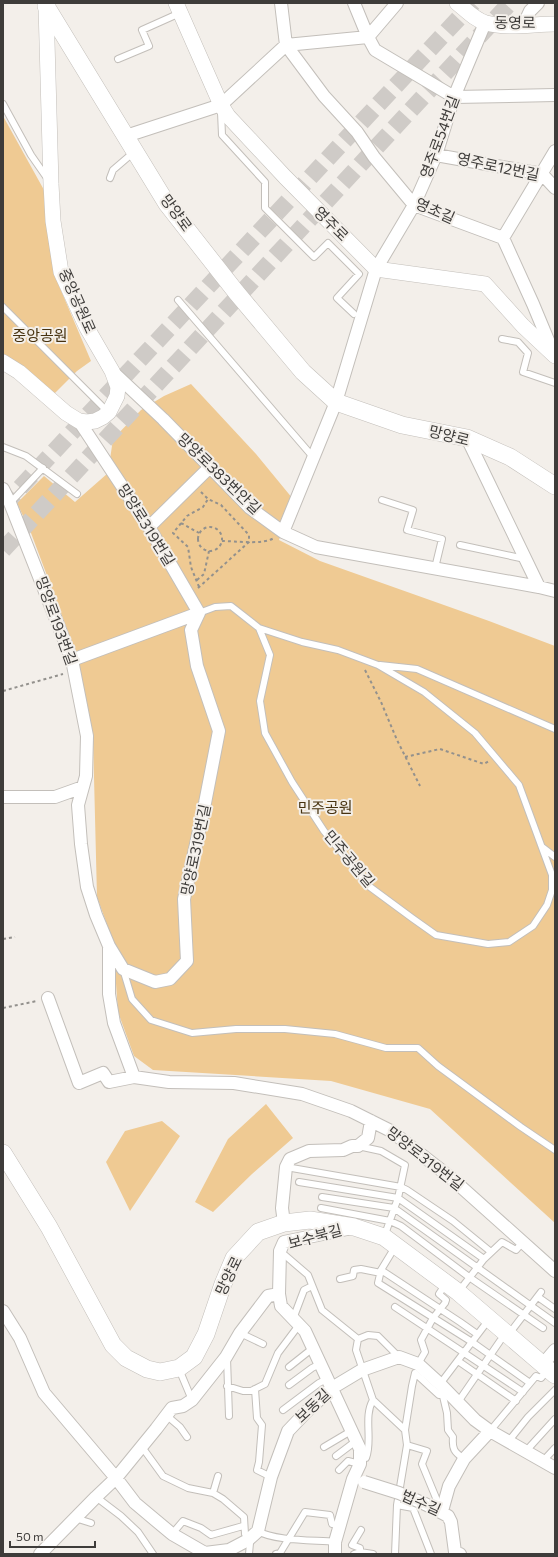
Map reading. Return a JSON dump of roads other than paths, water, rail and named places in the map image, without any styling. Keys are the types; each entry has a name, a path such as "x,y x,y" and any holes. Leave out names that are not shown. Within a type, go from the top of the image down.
{"main road":[{"name":"망양로","path":"47,4 167,204 236,292 303,372 336,402 402,425 467,438 510,457 555,486"},
{"name":"망양로","path":"3,1153 49,1227 114,1345 126,1358 147,1369 160,1372 179,1368 194,1357 206,1334 223,1284 234,1258 258,1232 284,1223 310,1220 354,1228 390,1241 452,1288 505,1338 549,1369"}],"street":[{"name":"영초길","path":"281,3 286,45 324,96 357,132 374,157 414,205 503,238"},
{"path":"354,3 375,50 454,97 555,95"},
{"path":"126,136 220,105 286,45 368,37 397,3"},
{"name":"동영로","path":"458,3 472,16 485,23 523,26 555,24"},
{"path":"523,26 530,11 538,3"},
{"name":"중앙공원로","path":"47,4 53,221 61,272 87,328 112,371 116,381 118,392 114,404 109,412"},
{"name":"영주로","path":"178,8 220,105 228,116 285,177 376,269"},
{"name":"영주로54번길","path":"336,402 376,269 414,205 436,155 454,97 485,23"},
{"path":"555,151 503,238 555,355"},
{"name":"영주로12번길","path":"436,155 542,174 555,188"},
{"path":"376,269 485,284 521,334 555,355"},
{"path":"3,362 19,372 66,413 79,421 96,421 109,412"},
{"name":"망양로383번안길","path":"112,371 250,508 283,532 316,547 555,591"},
{"path":"283,532 336,402"},
{"name":"망양로319번길","path":"79,421 148,526 199,613 192,630 197,666 219,731 184,899 187,961 170,979 155,982 123,969"},
{"path":"467,438 539,587"},
{"path":"148,526 210,467"},
{"name":"망양로193번길","path":"3,489 10,503 73,665 87,736 86,776 78,804 81,844 88,887 96,915 109,946"},
{"path":"73,665 199,613"},
{"path":"3,797 55,797 83,787"},
{"path":"109,946 123,969"},
{"path":"109,946 109,994 114,1023 134,1077"},
{"name":"망양로319번길","path":"48,998 79,1083 103,1072 109,1082 134,1077 169,1082 234,1083 302,1094 351,1111 391,1130 450,1177 555,1271"},
{"path":"284,1223 282,1208 286,1167 290,1159 309,1151 343,1150 352,1146 358,1146 368,1138 371,1121"},
{"name":"보수북길","path":"354,1228 284,1242 280,1251 279,1294 281,1306 305,1331 360,1449 360,1461"},
{"path":"40,1554 96,1496 116,1478 156,1430 172,1408 183,1406 192,1400 226,1357 240,1333 268,1296 279,1294"},
{"path":"3,1312 20,1338 44,1393 116,1478 135,1504 172,1534 205,1554 229,1550 252,1537"},
{"path":"549,1369 555,1350"},
{"path":"399,1357 418,1364 475,1420 490,1431 555,1468"},
{"name":"보동길","path":"252,1537 271,1477 288,1431 330,1384 362,1370 399,1357"},
{"path":"442,1511 449,1486 464,1459 490,1431"},
{"path":"335,1554 335,1542 339,1525 359,1481 360,1461"},
{"name":"법수길","path":"359,1481 398,1499 425,1504 442,1511 452,1522 455,1552 460,1554"}],"lane":[{"path":"118,59 149,46 142,30 178,8"},
{"path":"3,104 31,155 51,184"},
{"path":"220,105 222,135 265,182 265,208 314,257 328,243 359,274 337,298 354,314"},
{"path":"110,178 113,170 135,151"},
{"path":"178,300 313,457"},
{"path":"3,307 109,412"},
{"path":"502,338 521,334 528,353 523,372 555,383"},
{"path":"3,447 26,456 77,494"},
{"path":"10,503 43,468"},
{"path":"382,500 413,510 407,530 442,539 435,568"},
{"path":"460,545 525,559"},
{"name":"민주공원길","path":"199,613 215,607 231,606 259,628 302,642 338,650 378,665 424,692 475,733 519,786 552,875 553,892 547,905 533,926 509,942 488,944 436,935 370,887 324,831 292,782 265,733 260,701 270,655 259,628"},
{"path":"378,665 417,669 555,729"},
{"path":"541,847 555,857"},
{"path":"123,969 132,1000 151,1020 192,1033 285,1029 336,1034 386,1048 418,1048 438,1066 555,1150"},
{"path":"358,1146 381,1151 405,1165 401,1187 390,1221 390,1241 378,1283 472,1342 490,1357 530,1383"},
{"path":"286,1167 401,1187 453,1221 492,1252"},
{"path":"299,1182 398,1198 484,1259"},
{"path":"322,1197 394,1208 553,1321"},
{"path":"321,1208 390,1221 401,1226 469,1277 543,1328"},
{"path":"418,1364 425,1352 421,1340 426,1328 446,1300 439,1294 469,1277 484,1259 502,1242 516,1250 522,1242"},
{"name":"보수북길","path":"280,1251 308,1275 322,1310 358,1339"},
{"path":"340,1279 353,1276 354,1270 361,1269 381,1272 477,1334"},
{"path":"227,1386 243,1391 251,1391 265,1384 278,1353 296,1322 304,1290 312,1286"},
{"path":"458,1402 490,1357 539,1294 555,1309"},
{"path":"395,1307 523,1392"},
{"path":"395,1554 398,1499 407,1444 405,1430 415,1373 439,1395 441,1388 458,1361 484,1326"},
{"path":"240,1333 263,1344"},
{"path":"399,1357 378,1336 368,1335 358,1339 356,1350 372,1400 405,1430"},
{"path":"289,1367 313,1348"},
{"path":"226,1357 228,1359 227,1386 229,1416"},
{"path":"458,1361 516,1401"},
{"path":"289,1385 320,1364"},
{"path":"179,1368 192,1400"},
{"path":"490,1431 536,1376 541,1378 549,1369"},
{"path":"284,1410 319,1383 330,1384"},
{"path":"255,1388 257,1418 262,1425 259,1462 256,1470 271,1477"},
{"path":"441,1388 447,1413 448,1430 453,1437 452,1446 457,1454 464,1459"},
{"path":"508,1442 528,1417 555,1390"},
{"path":"339,1470 348,1461 360,1461 366,1458 370,1450 369,1406 372,1400"},
{"path":"166,1415 187,1437"},
{"path":"526,1451 555,1419"},
{"path":"324,1447 353,1436"},
{"path":"336,1456 353,1436"},
{"path":"407,1444 427,1451 422,1464 442,1511"},
{"name":"보동길","path":"142,1447 163,1476 188,1488 213,1493 223,1499 244,1517 243,1526 245,1534 252,1537 249,1554"},
{"path":"543,1461 555,1448"},
{"path":"213,1493 218,1476"},
{"path":"96,1496 138,1532 153,1554"},
{"path":"398,1499 413,1508 431,1554"},
{"path":"276,1554 280,1553 290,1539 305,1512 330,1516 332,1524 339,1525"},
{"path":"75,1518 91,1523"},
{"path":"172,1534 183,1521 201,1528 211,1535 243,1526"},
{"path":"361,1530 352,1544 360,1548 357,1553 373,1554"},
{"path":"252,1537 264,1535 290,1539 335,1542"}],"tunnel":[{"path":"3,506 473,3"},
{"path":"3,550 510,3"}],"park label":[{"name":"중앙공원","path":"40,336"},
{"name":"민주공원","path":"325,808"}]}
